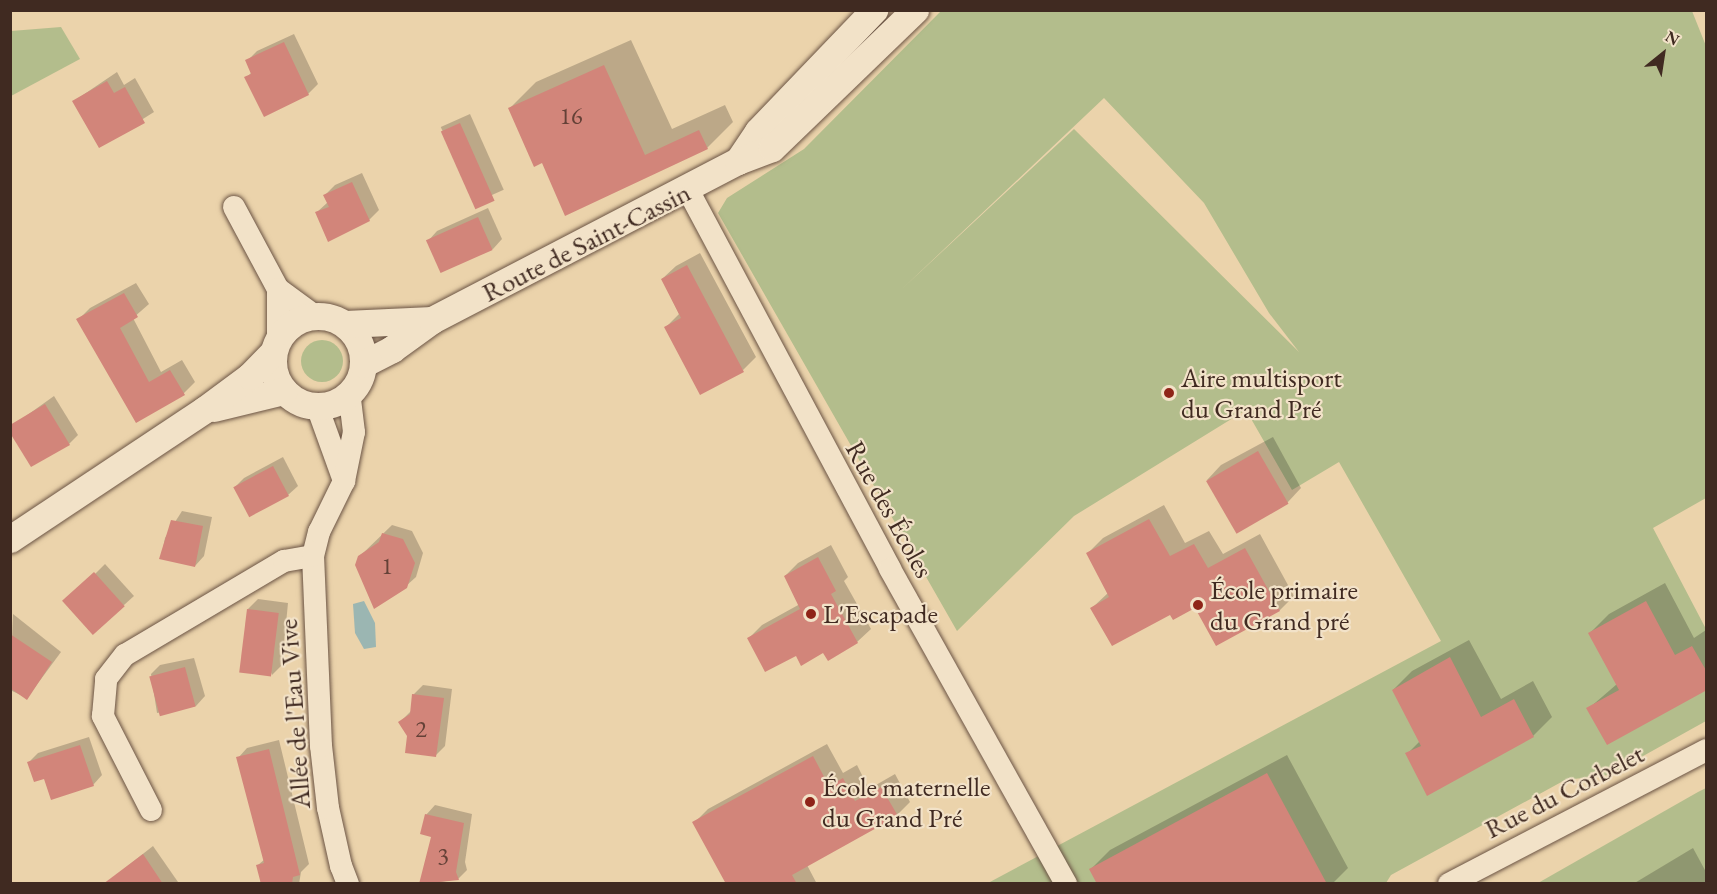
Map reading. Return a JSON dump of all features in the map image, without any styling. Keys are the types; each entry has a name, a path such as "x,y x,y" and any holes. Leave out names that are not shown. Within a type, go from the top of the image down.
{"street":[{"name":"Route de Saint-Cassin","path":"738,161 758,131 874,10"},
{"name":"Route de Saint-Cassin","path":"855,72 861,48 898,10"},
{"name":"Route de Saint-Cassin","path":"363,364 392,349 432,320 688,190 738,161 772,148 855,72 915,10"},
{"name":"Rue des Écoles","path":"688,190 862,517 1066,884"},
{"path":"234,207 278,289 315,316 345,324 360,344 363,364 357,385 349,394 335,403 317,406 292,399 275,376 278,289"},
{"path":"10,539 204,410 250,375 297,321 315,316"},
{"name":"Route de Saint-Cassin","path":"345,324 432,320"},
{"path":"204,410 284,391"},
{"name":"Allée de l'Eau Vive","path":"340,878 321,746 313,556 319,532 344,481 354,432 349,394"},
{"path":"317,406 344,481"},
{"path":"151,810 103,716 106,679 125,655 284,561 313,556"},
{"name":"Rue du Corbelet","path":"1449,884 1707,750"}],"green space":[{"path":"941,11 1692,11 1706,46 1706,498 1653,528 1706,629 1706,721 1609,775 1565,780 1391,875 1386,883 988,883 1441,641 1339,462 1292,490 1246,410 1074,516 957,631 718,213 727,198 804,149","holes":["1104,98 1204,203 1269,313 1299,352 1074,129 903,288"]},
{"path":"61,27 80,59 11,96 11,31"},
{"path":"322,340 330,341 337,346 342,353 342,369 337,376 330,381 322,382 314,381 307,376 302,369 301,361 302,353 307,346 314,341"},
{"path":"1706,788 1706,883 1538,883 1698,792"}],"water":[{"path":"364,601 375,623 376,647 364,649 355,633 353,604"}],"building":[{"path":"284,42 309,95 264,117 244,77 251,74 245,60"},
{"path":"604,65 645,155 699,130 708,149 565,216 542,163 534,167 508,108"},
{"path":"107,81 114,93 125,87 145,123 99,148 72,101"},
{"path":"460,123 495,201 475,209 441,132"},
{"path":"352,182 370,221 328,242 315,212 329,207 323,195"},
{"path":"478,217 493,250 441,273 426,240"},
{"path":"687,265 744,372 700,395 664,327 681,318 661,279"},
{"path":"124,293 138,317 120,328 149,382 170,370 185,395 136,423 76,319"},
{"path":"45,404 70,445 31,467 10,433 10,425"},
{"path":"1258,451 1288,504 1237,534 1206,481"},
{"path":"273,466 289,496 249,517 233,487"},
{"path":"1149,519 1170,556 1194,544 1208,568 1245,548 1280,611 1216,646 1195,608 1173,620 1170,615 1112,646 1090,608 1109,597 1086,553"},
{"path":"171,520 203,526 195,567 159,559"},
{"path":"382,533 403,539 415,563 407,588 374,609 355,565 358,556 379,542"},
{"name":"L'Escapade","path":"818,557 836,591 831,594 858,643 828,661 823,653 801,666 796,656 765,672 747,638 800,609 784,576"},
{"path":"94,572 125,606 93,635 62,601"},
{"path":"1646,601 1675,655 1692,646 1707,672 1707,690 1607,745 1586,708 1619,690 1588,633"},
{"path":"247,609 279,613 271,676 239,673"},
{"path":"10,634 52,662 27,700 10,688"},
{"path":"1450,657 1481,717 1514,699 1534,737 1427,796 1405,753 1421,746 1392,690"},
{"path":"185,667 196,707 160,716 149,677"},
{"path":"412,694 444,698 436,757 405,753 407,736 398,722 410,714"},
{"path":"80,745 94,786 51,800 44,779 34,782 27,762"},
{"path":"269,749 300,875 293,877 292,884 261,884 256,865 264,863 236,757"},
{"name":"École maternelle du Grand Pré","path":"813,756 829,786 843,778 855,801 881,787 898,816 792,875 797,884 726,884 692,822"},
{"path":"1267,773 1327,884 1097,884 1089,869"},
{"path":"425,814 464,823 456,872 459,880 419,884 431,837 420,834"},
{"path":"143,854 163,884 103,884"}],"place":[{"name":"Aire multisport du Grand Pré","path":"1169,393"},
{"name":"École primaire du Grand pré","path":"1198,605"},
{"name":"L'Escapade","path":"811,614"},
{"name":"École maternelle du Grand Pré","path":"810,802"}]}
